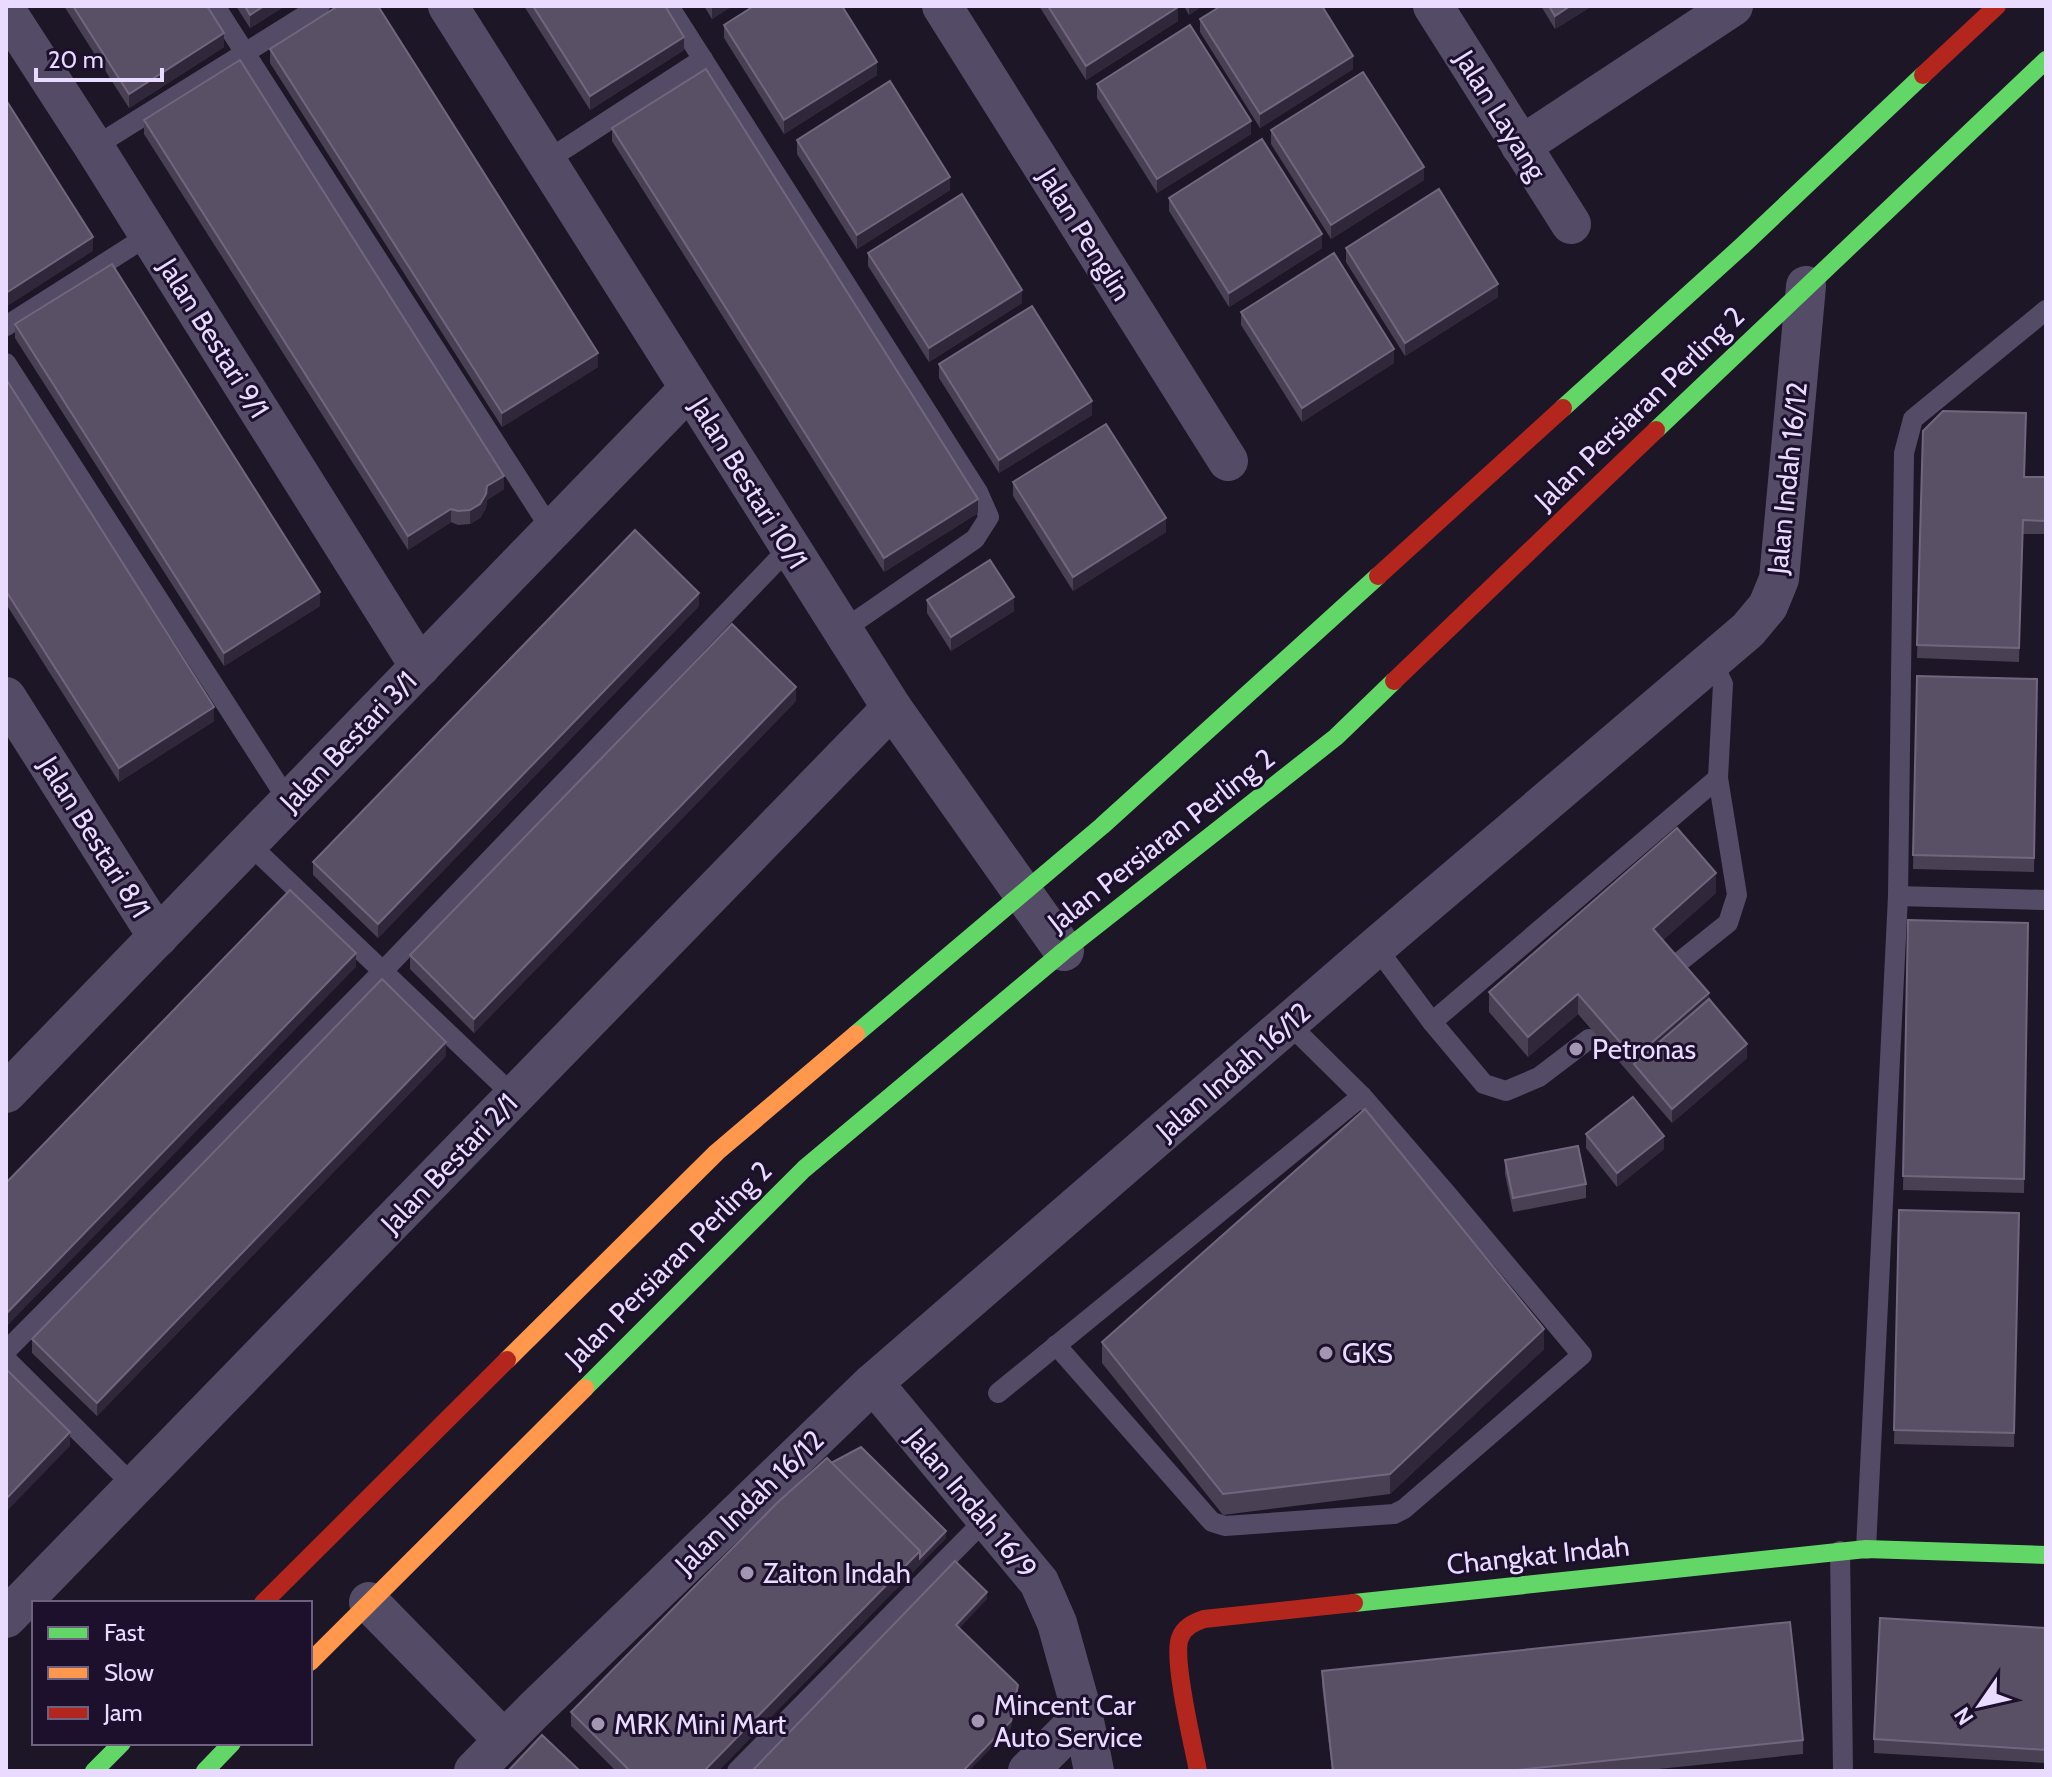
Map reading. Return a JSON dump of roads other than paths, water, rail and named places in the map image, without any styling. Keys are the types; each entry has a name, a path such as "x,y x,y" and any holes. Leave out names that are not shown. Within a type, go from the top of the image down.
{"main road":[{"name":"Jalan Persiaran Perling 2","path":"265,1601 717,1152 1102,826 1742,246 1997,6"},
{"name":"Jalan Persiaran Perling 2","path":"312,1660 804,1169 1064,951 1336,737 2046,60"},
{"name":"Changkat Indah","path":"1198,1771 1177,1656 1177,1643 1182,1631 1192,1623 1220,1617 1840,1551 1866,1549 2046,1555"},
{"path":"94,1771 120,1745"},
{"path":"205,1771 230,1745"}],"street":[{"name":"Jalan Bestari 10/1","path":"448,6 892,708 1064,951"},
{"name":"Jalan Penglin","path":"942,6 1228,461"},
{"name":"Jalan Layang","path":"1433,6 1571,224"},
{"path":"1521,146 1718,10"},
{"name":"Jalan Bestari 9/1","path":"6,11 420,667"},
{"name":"Jalan Indah 16/12","path":"474,1771 873,1383 1748,630 1768,606 1779,579 1806,286"},
{"name":"Jalan Bestari 3/1","path":"6,1093 689,389"},
{"name":"Jalan Bestari 8/1","path":"6,697 158,937"},
{"name":"Jalan Bestari 2/1","path":"6,1618 892,708"},
{"name":"Jalan Indah 16/9","path":"873,1383 1039,1582 1057,1623 1083,1716 1094,1771"},
{"path":"369,1602 504,1740"},
{"path":"1028,1771 1083,1716"}],"lane":[{"path":"215,6 552,531"},
{"path":"94,147 320,6"},
{"path":"669,6 978,492 989,517 975,539 843,630"},
{"path":"546,161 703,59"},
{"path":"6,326 149,235"},
{"path":"1866,1549 1898,896 1904,453 1913,419 2046,310"},
{"path":"6,363 289,802"},
{"path":"6,1351 383,971 790,547"},
{"path":"1678,963 1728,923 1737,895 1718,778 1723,684 1711,660"},
{"path":"1432,1022 1718,778"},
{"path":"248,843 514,1096"},
{"path":"1898,896 2046,900"},
{"path":"1376,947 1432,1022 1484,1084 1506,1091 1539,1077 1589,1039"},
{"path":"1056,1345 1212,1522 1225,1526 1394,1514 1404,1509 1582,1355 1362,1096 1288,1023"},
{"path":"998,1393 1362,1096"},
{"path":"6,1359 134,1486"},
{"path":"737,1771 986,1519"},
{"path":"1840,1551 1843,1771"}],"place":[{"name":"Petronas","path":"1576,1049"},
{"name":"GKS","path":"1326,1353"},
{"name":"Zaiton Indah","path":"747,1573"},
{"name":"Mincent Car Auto Service","path":"978,1721"},
{"name":"MRK Mini Mart","path":"598,1724"}]}
